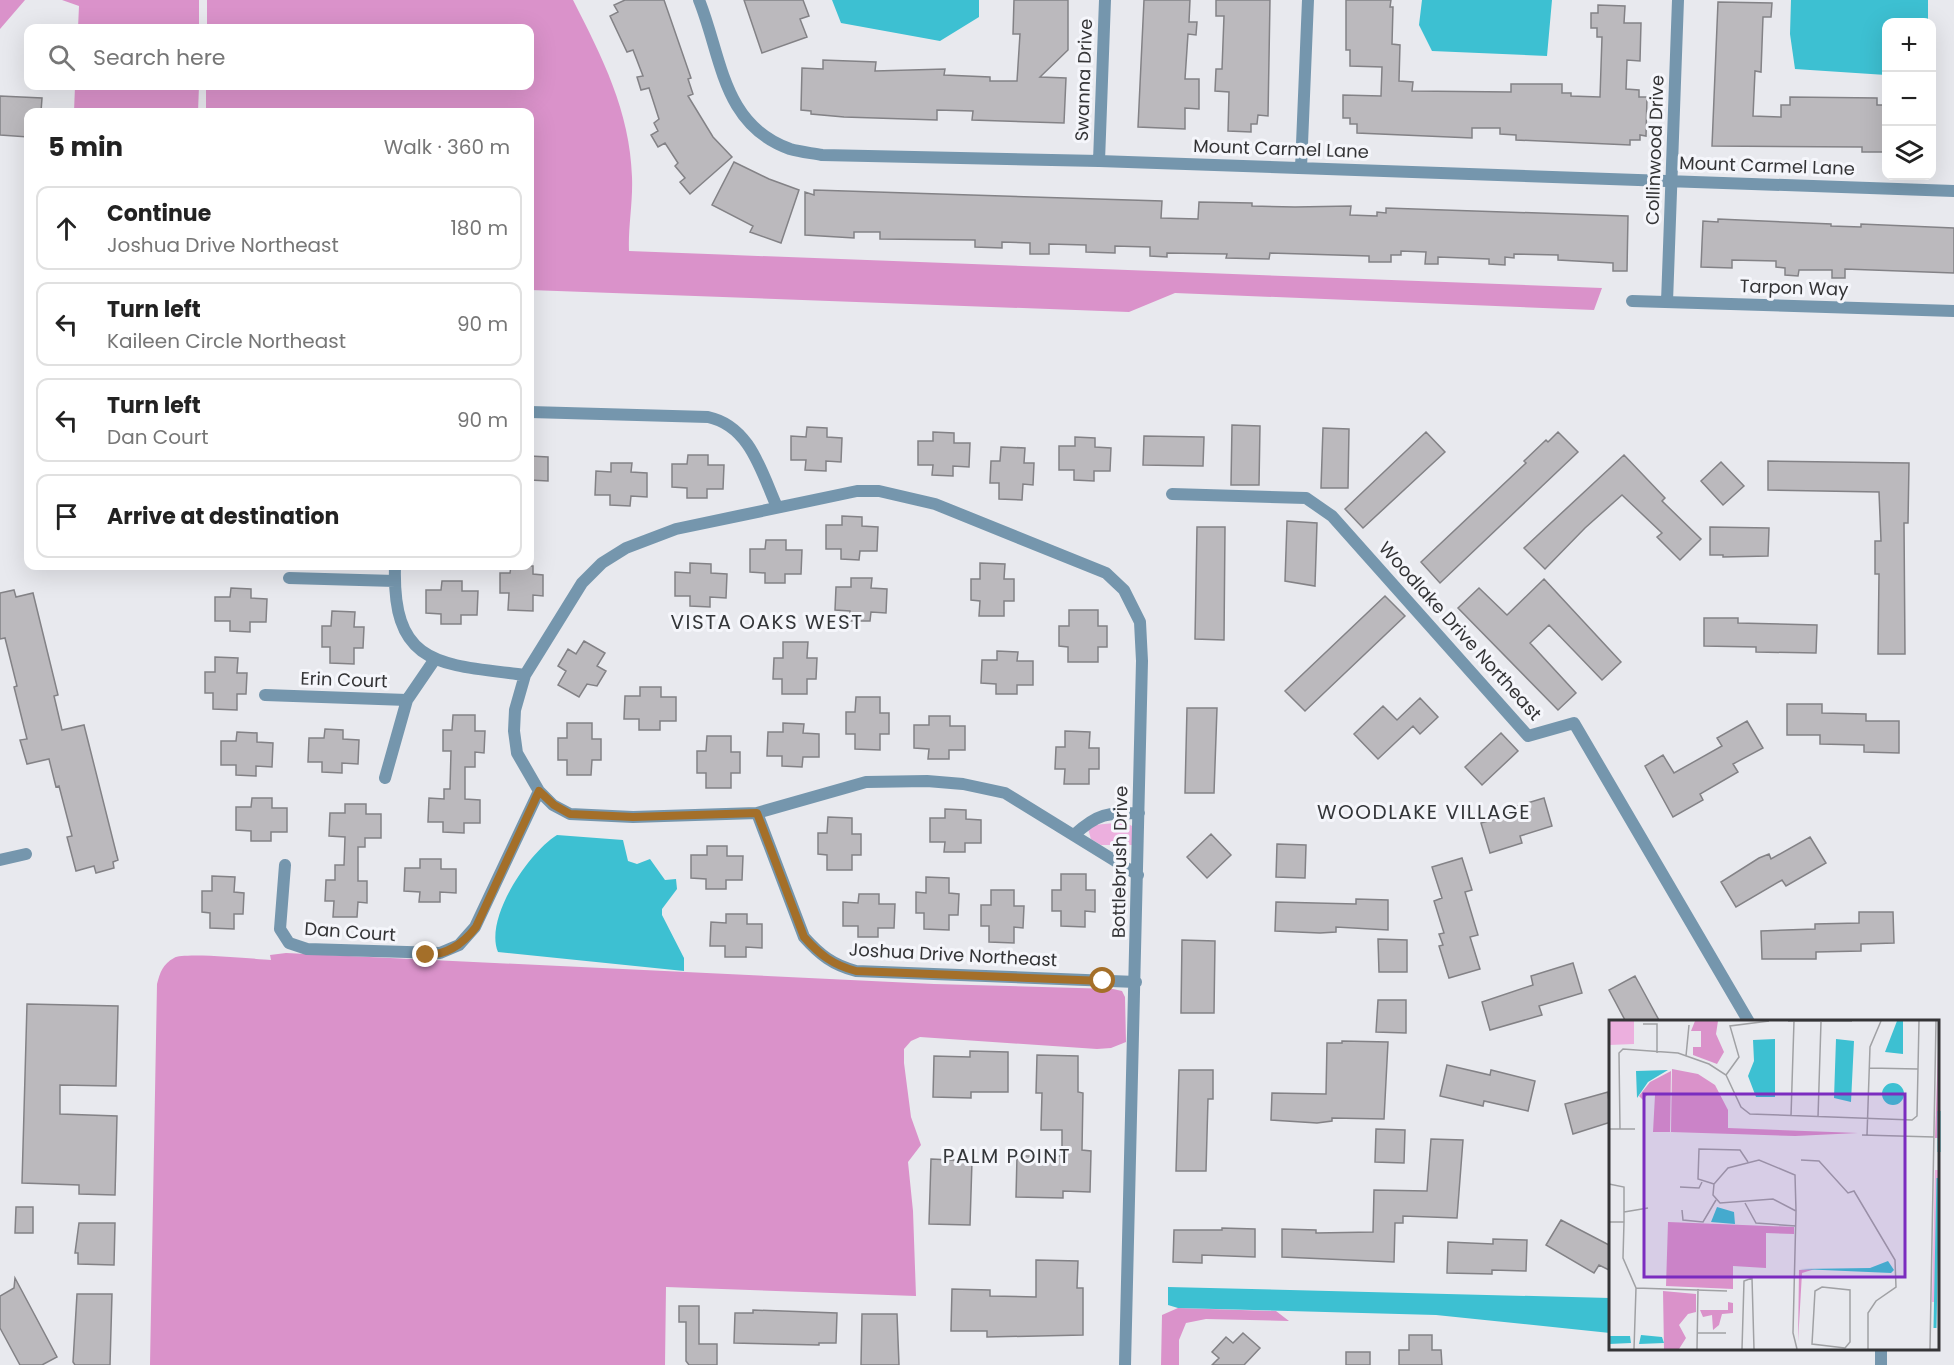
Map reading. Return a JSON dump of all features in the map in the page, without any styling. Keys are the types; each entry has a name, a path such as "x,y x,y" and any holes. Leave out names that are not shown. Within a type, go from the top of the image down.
{"street":[{"name":"Mount Carmel Lane","path":"699,0 713,33 729,94 748,124 789,148 822,154 1099,161 1954,191"},
{"name":"Swanna Drive","path":"1099,161 1105,0"},
{"path":"1301,168 1308,0"},
{"name":"Collinwood Drive","path":"1667,302 1678,0"},
{"name":"Tarpon Way","path":"1632,301 1954,311"},
{"path":"534,412 720,419 732,425 748,443 777,507"},
{"name":"Bottlebrush Drive","path":"539,791 517,753 514,731 515,710 525,675 582,583 602,563 626,548 676,529 857,491 879,490 935,504 1106,573 1124,590 1140,622 1142,651 1136,982 1125,1365"},
{"name":"Woodlake Drive Northeast","path":"1172,494 1306,498 1332,516 1528,736 1574,723 1748,1020"},
{"path":"395,570 398,615 405,634 418,649 435,659 459,667 525,675"},
{"path":"289,578 395,581"},
{"name":"Erin Court","path":"265,695 407,700 435,659"},
{"path":"385,778 407,700"},
{"path":"539,791 554,805 570,814 633,817 757,813 866,782 927,781 963,784 1005,792 1138,875"},
{"name":"Dan Court","path":"285,865 280,929 289,943 307,949 440,953 459,945 476,927 539,791"},
{"name":"Joshua Drive Northeast","path":"757,813 804,937 817,952 836,966 856,971 1136,982"},
{"path":"1074,835 1093,818 1108,813 1139,813"},
{"path":"0,860 26,854"}],"shaded area":[{"path":"0,0 25,0 0,29"},
{"path":"62,0 199,0 199,24 78,24 79,6"},
{"path":"207,0 573,0 613,85 626,130 632,177 629,251 1602,288 1594,310 1175,293 1129,312 534,290 534,108 206,108 206,90 534,90 534,24 207,24"},
{"path":"75,90 199,90 198,108 74,108"},
{"path":"1125,822 1132,826 1132,845 1101,845 1091,839 1088,829 1094,825"},
{"path":"286,953 934,984 1113,989 1122,991 1125,997 1126,1042 1111,1048 1097,1049 920,1037 911,1041 904,1049 911,1117 921,1145 908,1162 913,1211 916,1296 666,1287 665,1365 150,1365 157,984 159,976 167,963 180,956 271,960 270,955"},
{"path":"1178,1308 1276,1311 1289,1321 1206,1319 1186,1323 1179,1340 1179,1365 1161,1365 1162,1315"}],"water":[{"path":"832,0 979,0 979,17 940,41 841,23"},
{"path":"1422,0 1552,0 1547,56 1432,51 1419,25"},
{"path":"1791,0 1928,0 1928,18 1882,18 1882,75 1795,69 1790,34"},
{"path":"557,835 623,840 628,861 637,864 650,859 665,880 676,879 677,889 662,909 662,915 684,958 684,971 498,952 495,938 497,922 511,888 534,856"},
{"path":"1168,1287 1609,1298 1609,1333 1436,1315 1178,1308 1168,1305"}],"building":[{"path":"625,0 664,0 691,78 688,79 693,94 688,96 713,137 732,157 690,194 680,182 685,178 675,166 678,163 665,143 658,147 651,135 658,131 654,123 659,119 649,88 641,90 637,77 643,76 633,50 627,52 610,16 618,12 614,5"},
{"path":"744,0 803,0 809,16 800,19 807,37 762,53"},
{"path":"1014,0 1068,0 1068,50 1040,77 1066,78 1064,123 972,120 973,111 937,110 937,120 844,117 811,114 811,111 801,110 802,68 823,69 823,60 876,62 875,71 945,69 944,75 990,77 990,81 1017,81 1020,34 1013,34"},
{"path":"1144,0 1190,0 1189,22 1197,22 1196,35 1188,34 1185,79 1199,79 1199,109 1185,108 1185,129 1138,127"},
{"path":"1216,0 1270,0 1268,116 1258,115 1257,124 1251,124 1251,132 1228,131 1229,92 1215,91 1216,69 1222,69 1224,16 1216,16"},
{"path":"1346,0 1391,0 1390,7 1393,7 1392,44 1400,45 1399,81 1413,82 1412,91 1511,92 1511,84 1562,84 1562,93 1571,93 1571,96 1600,97 1602,37 1597,37 1597,28 1591,28 1591,13 1598,13 1598,5 1625,6 1624,23 1641,23 1640,61 1627,60 1626,89 1639,90 1639,97 1647,97 1646,136 1640,135 1640,140 1630,140 1630,145 1516,140 1516,135 1500,134 1500,128 1472,128 1472,138 1357,133 1357,124 1350,124 1350,118 1343,118 1343,95 1381,96 1382,67 1350,66 1350,50 1346,50"},
{"path":"1718,2 1772,3 1771,17 1763,17 1761,72 1755,71 1753,116 1781,117 1781,105 1790,105 1790,97 1877,98 1877,105 1882,105 1882,152 1862,152 1862,147 1712,146"},
{"path":"0,96 42,98 41,108 24,108 24,137 0,135"},
{"path":"734,162 799,190 781,243 750,232 753,226 712,205"},
{"path":"814,190 1162,201 1161,218 1198,219 1199,202 1252,203 1252,206 1351,206 1350,215 1377,216 1377,212 1386,213 1386,208 1628,216 1627,271 1613,271 1613,263 1558,260 1558,255 1514,254 1514,258 1505,257 1505,265 1489,264 1489,259 1438,257 1438,264 1425,264 1426,252 1401,251 1401,255 1391,255 1391,262 1369,262 1369,256 1270,253 1269,259 1226,258 1227,254 1167,253 1167,257 1150,256 1150,247 1115,246 1115,253 1086,252 1086,245 1049,244 1049,254 1030,254 1030,243 1002,242 1002,248 975,247 975,240 880,239 880,232 854,232 854,238 805,235 805,192 814,195"},
{"path":"1718,219 1831,224 1831,226 1861,227 1861,224 1954,228 1954,273 1845,269 1845,278 1832,278 1832,270 1799,270 1798,276 1785,275 1785,268 1776,267 1776,261 1732,260 1732,268 1701,267 1703,221 1718,222"},
{"path":"1232,425 1260,426 1259,485 1231,485"},
{"path":"807,427 827,428 827,437 842,438 841,462 826,461 826,471 805,470 806,460 791,460 791,436 806,437"},
{"path":"1323,428 1349,429 1348,488 1321,488"},
{"path":"933,432 954,433 954,443 970,443 969,467 953,466 953,476 932,475 933,465 918,465 918,441 933,441"},
{"path":"1426,432 1445,452 1363,528 1345,509"},
{"path":"1558,432 1578,452 1440,583 1421,562 1526,463 1524,461 1546,440 1548,442"},
{"path":"1144,436 1204,437 1203,466 1143,465"},
{"path":"1075,437 1095,438 1095,447 1111,448 1110,471 1094,471 1094,481 1074,480 1074,470 1059,470 1059,446 1075,446"},
{"path":"1001,447 1025,448 1024,463 1034,463 1033,485 1023,484 1022,500 999,499 999,483 990,483 991,461 1000,461"},
{"path":"688,455 708,455 708,465 724,465 723,489 707,489 707,498 687,498 687,488 672,487 672,464 687,464"},
{"path":"1624,455 1665,498 1662,501 1701,539 1680,560 1657,537 1662,533 1622,495 1585,528 1545,569 1524,548"},
{"path":"534,456 548,457 548,481 534,480"},
{"path":"1768,461 1909,463 1908,523 1904,523 1905,654 1878,654 1879,574 1875,574 1875,541 1881,541 1879,492 1768,490"},
{"path":"1721,462 1744,486 1723,505 1701,481"},
{"path":"611,463 632,463 631,472 647,473 647,497 631,496 630,506 610,505 610,495 595,495 596,471 611,472"},
{"path":"842,516 862,517 862,526 878,527 877,551 860,551 859,560 841,559 841,549 826,549 826,525 842,525"},
{"path":"1287,521 1317,523 1315,586 1285,581"},
{"path":"1197,527 1225,527 1224,640 1195,639"},
{"path":"1710,527 1769,528 1768,556 1710,555"},
{"path":"766,540 786,540 786,550 802,550 801,574 785,574 785,583 765,583 765,573 750,572 750,549 765,549"},
{"path":"690,563 711,564 711,573 727,574 726,598 710,597 710,607 690,606 690,596 675,596 675,572 690,573"},
{"path":"980,563 1005,564 1004,579 1014,579 1014,601 1004,601 1004,616 979,616 980,601 971,600 971,579 980,579"},
{"path":"510,570 533,570 533,574 543,575 543,596 533,595 533,611 508,610 509,593 500,593 500,573 510,573"},
{"path":"851,578 872,578 871,588 887,589 886,613 871,612 870,621 850,621 850,611 835,610 836,587 851,587"},
{"path":"1544,579 1621,662 1602,680 1549,625 1530,643 1576,693 1558,710 1458,608 1479,588 1507,615"},
{"path":"442,581 462,581 462,591 478,591 477,615 461,615 461,624 441,624 441,614 426,613 426,590 441,590"},
{"path":"231,588 251,589 251,598 267,599 266,622 250,622 250,632 230,631 230,621 215,621 215,597 230,597"},
{"path":"14,590 16,597 33,593 58,695 54,696 62,730 84,725 118,860 113,862 114,868 96,873 94,866 76,871 67,837 72,836 59,786 56,787 49,759 27,764 20,740 27,739 14,687 17,686 5,638 0,639 0,593"},
{"path":"1385,596 1405,616 1305,711 1285,691"},
{"path":"1069,610 1098,610 1098,626 1107,626 1107,647 1098,647 1098,662 1068,662 1068,647 1059,646 1059,626 1069,626"},
{"path":"332,611 355,612 354,627 364,627 363,648 354,648 354,664 330,663 330,647 322,647 322,626 331,626"},
{"path":"1704,618 1738,618 1738,623 1817,625 1816,653 1756,652 1756,647 1704,646"},
{"path":"584,641 605,653 597,666 606,671 597,686 587,684 579,697 558,685 566,671 558,666 568,649 576,654"},
{"path":"783,642 808,642 807,658 817,658 816,679 807,679 807,694 782,694 782,679 773,679 774,658 783,658"},
{"path":"997,651 1018,652 1017,661 1033,661 1033,685 1017,685 1017,694 996,694 996,684 981,683 982,660 997,660"},
{"path":"215,657 238,658 237,673 247,673 246,694 237,694 237,710 213,709 213,693 205,693 205,672 215,672"},
{"path":"640,687 661,687 661,697 676,697 676,721 660,721 660,730 639,730 639,719 624,719 625,696 640,696"},
{"path":"856,697 880,697 880,713 889,713 889,734 880,734 880,750 855,749 855,734 846,734 846,712 855,712"},
{"path":"1420,698 1438,717 1420,734 1413,726 1378,759 1354,734 1383,706 1397,720"},
{"path":"1787,704 1822,704 1822,713 1866,714 1866,721 1899,721 1899,753 1864,752 1864,745 1820,744 1820,735 1787,735"},
{"path":"1187,708 1217,708 1214,793 1185,793"},
{"path":"453,715 475,715 475,731 485,731 484,753 475,752 475,767 465,767 465,799 480,800 480,823 464,823 464,833 443,832 443,822 428,822 429,798 444,799 444,789 450,789 451,751 443,751 443,730 452,730"},
{"path":"929,716 950,716 950,726 965,726 965,750 949,750 949,759 928,759 929,749 914,748 914,725 929,725"},
{"path":"1747,721 1763,748 1733,764 1738,772 1700,794 1703,800 1673,817 1645,766 1663,755 1674,773 1722,746 1717,738"},
{"path":"567,723 592,723 592,739 601,739 601,760 592,760 591,775 567,775 567,760 558,760 558,738 567,738"},
{"path":"783,723 804,724 803,733 819,734 819,757 803,757 802,767 782,766 782,756 767,756 768,732 783,732"},
{"path":"325,729 343,730 343,739 359,740 358,764 342,763 342,773 322,772 322,762 308,762 309,738 324,738"},
{"path":"1065,731 1090,732 1089,748 1099,748 1099,769 1089,769 1089,784 1064,784 1065,769 1055,769 1056,747 1065,747"},
{"path":"237,732 257,733 257,742 273,743 272,767 256,766 256,776 236,775 236,765 221,765 221,741 236,741"},
{"path":"1501,733 1518,751 1482,785 1465,767"},
{"path":"707,736 731,736 731,752 740,752 740,773 731,773 731,788 706,788 706,773 697,773 697,751 706,751"},
{"path":"252,798 272,798 272,808 287,808 287,832 271,832 271,841 251,841 251,831 236,830 236,807 251,807"},
{"path":"1544,798 1552,826 1520,836 1522,843 1490,853 1481,823 1513,814 1511,808"},
{"path":"345,804 366,804 366,814 381,814 381,838 365,838 365,847 358,847 358,881 367,881 367,903 358,902 357,917 333,917 334,901 325,901 326,880 335,880 335,865 344,865 345,837 329,836 330,813 345,813"},
{"path":"945,809 966,810 966,819 981,820 981,843 965,843 965,852 944,852 945,842 930,842 930,818 945,818"},
{"path":"828,817 852,818 852,834 861,834 861,855 852,855 852,870 827,870 827,855 818,854 818,833 827,833"},
{"path":"1211,834 1231,855 1207,878 1187,857"},
{"path":"1810,837 1826,863 1786,886 1782,880 1736,907 1721,882 1759,858 1769,854 1771,859"},
{"path":"1277,844 1306,845 1305,878 1276,877"},
{"path":"707,846 727,846 727,856 743,856 742,880 726,880 726,889 706,889 706,879 691,878 691,855 707,855"},
{"path":"1462,858 1472,890 1465,892 1478,935 1470,937 1480,969 1449,978 1439,946 1443,945 1439,934 1444,933 1434,901 1442,898 1432,867"},
{"path":"420,859 441,859 441,869 456,869 456,893 440,892 440,902 419,902 420,892 404,891 405,868 420,868"},
{"path":"1061,874 1086,874 1086,890 1095,890 1095,912 1085,911 1085,927 1061,926 1061,911 1052,911 1052,890 1061,890"},
{"path":"212,876 235,877 234,892 244,893 243,914 234,914 234,929 210,928 210,913 202,912 202,891 212,891"},
{"path":"926,877 949,878 949,893 959,894 958,915 949,915 949,930 924,929 924,913 916,913 916,892 926,893"},
{"path":"991,890 1014,890 1014,906 1024,906 1023,928 1014,927 1014,943 989,942 989,926 981,926 981,905 991,905"},
{"path":"859,894 879,894 879,904 895,904 894,928 878,928 878,937 858,937 858,926 843,926 843,902 858,903"},
{"path":"1356,899 1388,900 1388,930 1336,927 1336,932 1275,931 1276,902 1356,904"},
{"path":"1859,912 1893,912 1894,943 1861,944 1861,951 1816,952 1816,959 1762,959 1761,931 1815,929 1815,924 1859,923"},
{"path":"726,914 747,914 747,924 762,924 762,948 746,947 746,957 725,957 725,946 710,946 711,922 726,923"},
{"path":"1378,939 1407,940 1407,972 1379,972"},
{"path":"1182,940 1215,941 1214,1013 1181,1013"},
{"path":"1573,963 1582,993 1539,1006 1542,1015 1490,1030 1482,1002 1533,985 1531,976"},
{"path":"1635,976 1659,1020 1625,1020 1609,990"},
{"path":"1378,1000 1406,1000 1406,1033 1376,1032"},
{"path":"27,1004 118,1006 116,1086 60,1085 60,1114 117,1116 115,1195 79,1194 79,1185 22,1183"},
{"path":"1342,1041 1388,1042 1384,1119 1332,1118 1332,1121 1317,1123 1271,1120 1272,1093 1326,1094 1327,1043 1342,1043"},
{"path":"970,1051 1008,1052 1008,1092 971,1092 971,1098 933,1097 934,1056 970,1057"},
{"path":"1037,1055 1078,1056 1078,1092 1083,1093 1082,1150 1091,1151 1090,1192 1063,1191 1063,1198 1016,1197 1017,1156 1062,1156 1062,1130 1041,1130 1042,1093 1036,1093"},
{"path":"1447,1065 1490,1075 1491,1070 1535,1081 1528,1111 1484,1101 1483,1106 1440,1096"},
{"path":"1179,1070 1213,1070 1213,1099 1208,1099 1206,1171 1176,1171"},
{"path":"1608,1092 1609,1123 1573,1134 1565,1104"},
{"path":"1376,1129 1405,1130 1404,1163 1375,1162"},
{"path":"1431,1139 1463,1140 1457,1218 1403,1216 1403,1223 1395,1223 1394,1262 1282,1257 1282,1229 1316,1230 1316,1233 1373,1232 1374,1190 1427,1191"},
{"path":"931,1159 972,1161 970,1225 929,1224"},
{"path":"16,1207 33,1207 33,1233 15,1233"},
{"path":"1561,1220 1609,1245 1609,1270 1599,1265 1594,1273 1546,1245"},
{"path":"79,1223 115,1223 114,1265 78,1264 78,1253 75,1253"},
{"path":"1222,1228 1255,1229 1255,1257 1202,1255 1202,1263 1173,1262 1174,1230 1222,1230"},
{"path":"1493,1239 1527,1240 1526,1271 1492,1270 1492,1274 1447,1273 1448,1242 1493,1244"},
{"path":"1036,1260 1078,1261 1077,1288 1083,1288 1083,1335 987,1337 987,1331 951,1331 952,1289 990,1290 990,1296 1036,1297"},
{"path":"15,1278 57,1357 42,1365 20,1365 0,1328 0,1296 14,1288"},
{"path":"77,1294 112,1294 110,1365 75,1365 73,1362"},
{"path":"679,1306 699,1306 699,1344 717,1344 717,1365 689,1365 686,1361 686,1322 679,1322"},
{"path":"753,1310 837,1313 836,1343 819,1343 819,1345 734,1343 735,1313 753,1313"},
{"path":"862,1314 897,1314 899,1365 861,1365"},
{"path":"1243,1333 1260,1348 1244,1365 1212,1365 1219,1358 1212,1352 1226,1337 1233,1343"},
{"path":"1409,1335 1432,1335 1432,1350 1441,1350 1442,1365 1399,1365 1399,1350 1409,1350"},
{"path":"1346,1352 1370,1352 1370,1365 1346,1365"}],"district":[{"name":"VISTA OAKS WEST","path":"767,622"},
{"name":"WOODLAKE VILLAGE","path":"1424,812"},
{"name":"PALM POINT","path":"1007,1156"}],"route":[{"path":"426,955 450,950 459,945 476,927 539,791 554,805 570,814 633,817 757,813 804,937 817,952 836,966 856,971 1103,981"}]}
